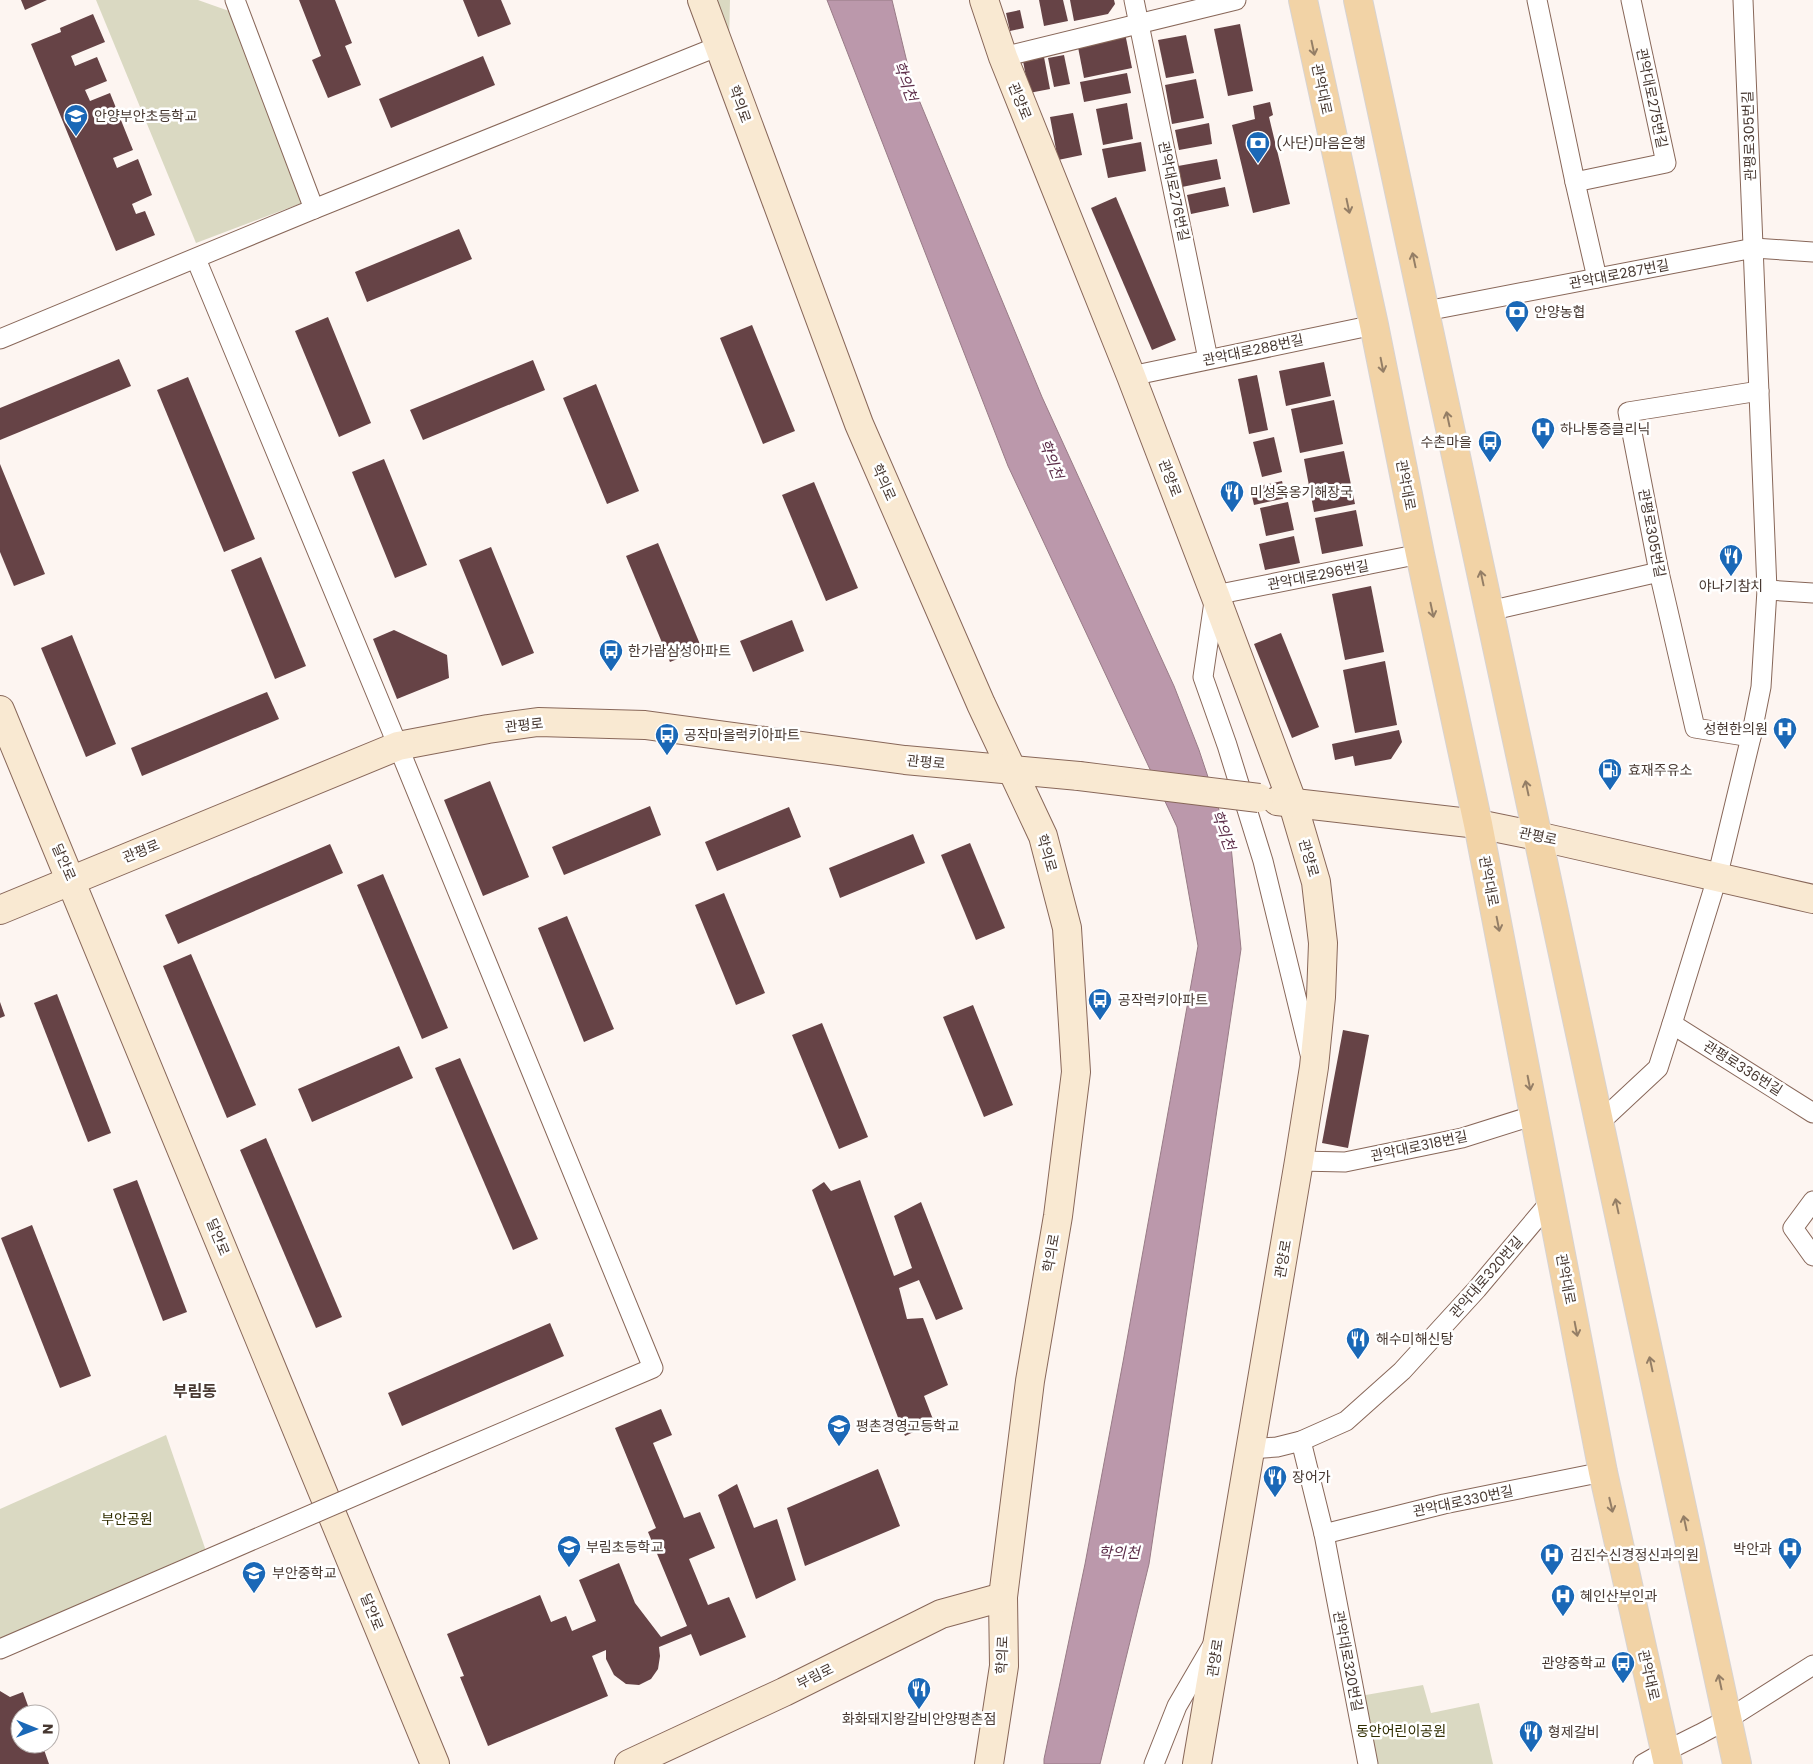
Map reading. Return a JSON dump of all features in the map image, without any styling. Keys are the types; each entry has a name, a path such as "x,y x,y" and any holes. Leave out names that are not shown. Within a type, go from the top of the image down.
{"main road":[{"name":"관악대로","path":"1303,0 1374,326 1420,554 1478,824 1659,1760"},
{"path":"1358,0 1737,1764"}],"street":[{"path":"235,0 314,210"},
{"name":"학의로","path":"702,0 859,424 981,704 1043,836 1066,928 1076,1072 1058,1216 1030,1381 1003,1597 1004,1666 989,1764"},
{"name":"관양로","path":"984,0 1003,57 1131,376 1215,596 1293,804 1316,882 1323,943 1321,997 1314,1067 1197,1764"},
{"name":"관악대로276번길","path":"1134,0 1208,359"},
{"path":"1003,57 1236,0"},
{"path":"1537,0 1597,278"},
{"name":"관악대로275번길","path":"1575,182 1666,163 1631,0"},
{"name":"관평로305번길","path":"1717,878 1761,687 1767,590 1743,0"},
{"path":"0,339 718,46"},
{"name":"관악대로287번길","path":"1426,311 1754,248 1813,252"},
{"path":"0,1649 653,1368 196,259"},
{"name":"관악대로288번길","path":"1131,376 1374,326"},
{"name":"관평로305번길","path":"1751,737 1695,728 1659,572 1628,412 1759,391"},
{"name":"관악대로296번길","path":"1215,596 1420,554"},
{"path":"1489,611 1659,572"},
{"path":"1767,590 1813,593"},
{"path":"1215,596 1203,678 1227,745 1263,860 1314,1067"},
{"name":"달안로","path":"0,710 435,1764"},
{"name":"관평로","path":"0,910 398,746 488,729 538,722 635,725 905,760 1079,776 1259,798 1293,804 1478,824 1813,899"},
{"path":"1599,1123 1658,1068 1717,878"},
{"name":"관평로336번길","path":"1672,1024 1813,1113"},
{"name":"관악대로318번길","path":"1299,1162 1345,1162 1462,1138 1535,1114"},
{"name":"관악대로320번길","path":"1250,1449 1277,1447 1302,1441 1346,1421 1402,1371 1477,1289 1551,1201"},
{"path":"1813,1201 1793,1228 1813,1256"},
{"name":"관악대로320번길","path":"1302,1441 1324,1534 1368,1764"},
{"name":"관악대로330번길","path":"1324,1534 1444,1504 1603,1472"},
{"name":"부림로","path":"629,1764 784,1692 941,1614 1003,1597"},
{"path":"1154,1764 1177,1706 1218,1637"},
{"path":"1659,1760 1813,1666"}],"green space":[{"path":"96,0 198,0 229,11 302,203 196,243"},
{"path":"714,0 730,0 729,42"},
{"name":"부안공원","path":"166,1435 206,1551 0,1640 0,1509"},
{"name":"동안어린이공원","path":"1423,1685 1431,1713 1479,1703 1493,1764 1372,1764 1360,1696"}],"water":[{"name":"학의천","path":"827,0 892,0 912,83 1042,397 1174,686 1199,750 1231,846 1241,949 1149,1564 1100,1764 1044,1764 1044,1759 1085,1564 1198,946 1177,827 1008,466"}],"building":[{"path":"21,0 47,0 25,10"},
{"path":"299,0 335,0 352,43 345,46 361,85 328,98 312,60 321,56"},
{"path":"463,0 501,0 511,24 478,37"},
{"path":"1039,0 1063,0 1068,21 1044,26"},
{"path":"1070,0 1114,0 1115,4 1108,14 1074,21"},
{"path":"1020,10 1024,28 1010,31 1006,13"},
{"path":"93,14 105,42 71,56 75,66 97,57 107,81 85,90 90,101 110,93 133,150 113,158 117,168 138,159 152,195 132,204 136,214 145,211 155,235 116,251 31,44 61,32 60,28"},
{"path":"1240,24 1253,91 1228,96 1214,29"},
{"path":"1125,33 1132,68 1084,78 1077,42"},
{"path":"1186,35 1194,73 1166,78 1158,40"},
{"path":"1064,55 1070,84 1054,87 1048,58"},
{"path":"483,56 495,85 391,128 379,99"},
{"path":"1044,57 1050,89 1029,93 1023,61"},
{"path":"1127,73 1131,93 1084,102 1080,82"},
{"path":"1196,79 1204,118 1172,124 1165,85"},
{"path":"1270,102 1273,115 1269,117 1290,204 1253,213 1232,125 1255,119 1253,106"},
{"path":"1127,103 1133,139 1103,145 1096,109"},
{"path":"1073,113 1082,155 1058,160 1050,117"},
{"path":"1209,123 1212,144 1179,150 1175,130"},
{"path":"1141,142 1146,171 1108,178 1102,149"},
{"path":"1217,159 1221,179 1182,187 1178,166"},
{"path":"1225,187 1229,206 1191,214 1187,195"},
{"path":"1116,197 1176,340 1152,350 1091,208"},
{"path":"459,229 472,259 367,302 355,272"},
{"path":"328,317 371,423 339,437 295,331"},
{"path":"752,325 795,431 763,444 720,338"},
{"path":"119,359 131,386 0,440 0,408"},
{"path":"533,360 545,390 423,440 410,410"},
{"path":"1324,362 1331,396 1286,406 1279,371"},
{"path":"1257,375 1268,430 1249,434 1238,379"},
{"path":"188,377 255,539 224,552 157,390"},
{"path":"596,384 639,491 607,504 563,398"},
{"path":"1334,400 1343,444 1300,453 1291,409"},
{"path":"1274,437 1282,472 1262,477 1253,442"},
{"path":"1344,451 1355,504 1314,512 1304,459"},
{"path":"384,459 427,565 395,578 352,472"},
{"path":"0,464 45,574 14,586 0,552"},
{"path":"1282,481 1286,498 1254,505 1250,488"},
{"path":"814,482 858,588 826,601 782,495"},
{"path":"1288,502 1294,530 1266,536 1260,508"},
{"path":"1356,510 1363,546 1322,554 1315,518"},
{"path":"1294,536 1300,563 1265,570 1259,544"},
{"path":"658,543 702,649 670,662 626,556"},
{"path":"491,547 534,653 502,666 459,560"},
{"path":"261,557 306,666 275,679 231,570"},
{"path":"1371,586 1384,652 1345,660 1332,594"},
{"path":"792,620 804,651 753,672 740,641"},
{"path":"394,630 447,655 449,678 397,699 373,639"},
{"path":"1281,633 1319,727 1292,738 1254,644"},
{"path":"72,635 116,744 86,757 41,648"},
{"path":"1385,661 1397,725 1355,733 1343,670"},
{"path":"267,692 279,719 142,776 131,748"},
{"path":"1399,730 1402,742 1391,759 1355,766 1353,756 1335,760 1332,744"},
{"path":"490,781 529,877 483,896 444,800"},
{"path":"650,806 661,835 564,875 552,847"},
{"path":"789,807 801,837 717,871 705,842"},
{"path":"913,834 925,863 840,898 829,868"},
{"path":"970,843 1005,928 976,940 941,855"},
{"path":"330,844 343,873 178,944 165,915"},
{"path":"383,874 448,1028 422,1039 357,885"},
{"path":"724,893 765,993 736,1005 695,905"},
{"path":"567,916 614,1029 584,1042 538,928"},
{"path":"191,954 256,1105 227,1118 163,966"},
{"path":"57,994 111,1133 88,1142 34,1003"},
{"path":"0,1002 5,1016 0,1018"},
{"path":"973,1005 1013,1105 984,1117 943,1017"},
{"path":"822,1023 868,1137 839,1149 792,1035"},
{"path":"1343,1030 1369,1035 1348,1148 1322,1143"},
{"path":"399,1046 413,1078 312,1122 298,1089"},
{"path":"460,1058 538,1239 513,1250 435,1068"},
{"path":"266,1138 342,1317 316,1328 240,1150"},
{"path":"137,1180 187,1312 163,1321 113,1189"},
{"path":"860,1180 894,1276 912,1268 894,1216 921,1202 963,1309 936,1320 919,1280 899,1288 907,1319 923,1318 948,1385 924,1396 934,1422 905,1436 812,1190 824,1182 831,1191"},
{"path":"32,1225 91,1376 60,1388 1,1238"},
{"path":"550,1323 564,1356 402,1426 388,1393"},
{"path":"661,1409 672,1435 653,1443 684,1518 700,1512 715,1548 689,1559 708,1605 729,1597 746,1637 700,1656 691,1634 659,1647 658,1669 651,1679 639,1685 626,1684 614,1675 606,1659 606,1650 592,1656 608,1696 488,1746 460,1677 464,1676 447,1634 540,1595 551,1622 566,1616 572,1631 596,1621 579,1580 619,1563 635,1603 661,1637 687,1626 648,1532 656,1528 615,1428"},
{"path":"878,1469 900,1526 805,1566 787,1508"},
{"path":"737,1484 754,1528 777,1519 796,1580 756,1599 718,1495"},
{"path":"0,1691 10,1697 23,1692 27,1704 10,1704 10,1754 46,1754 49,1764 0,1764"}],"place":[{"name":"안양부안초등학교","path":"76,137"},
{"name":"(사단)마음은행","path":"1258,164"},
{"name":"안양농협","path":"1517,333"},
{"name":"하나통증클리닉","path":"1543,450"},
{"name":"수촌마을","path":"1490,463"},
{"name":"미성옥옹기해장국","path":"1232,513"},
{"name":"야나기참치","path":"1731,577"},
{"name":"한가람삼성아파트","path":"611,672"},
{"name":"성현한의원","path":"1785,750"},
{"name":"공작마을럭키아파트","path":"667,756"},
{"name":"효재주유소","path":"1610,791"},
{"name":"공작럭키아파트","path":"1100,1021"},
{"name":"해수미해신탕","path":"1358,1360"},
{"name":"평촌경영고등학교","path":"839,1447"},
{"name":"장어가","path":"1275,1498"},
{"name":"부림초등학교","path":"569,1568"},
{"name":"박안과","path":"1790,1570"},
{"name":"김진수신경정신과의원","path":"1552,1576"},
{"name":"부안중학교","path":"254,1594"},
{"name":"혜인산부인과","path":"1563,1617"},
{"name":"관양중학교","path":"1623,1684"},
{"name":"화화돼지왕갈비안양평촌점","path":"919,1710"},
{"name":"형제갈비","path":"1531,1753"}],"district":[{"name":"부림동","path":"195,1391"}]}
